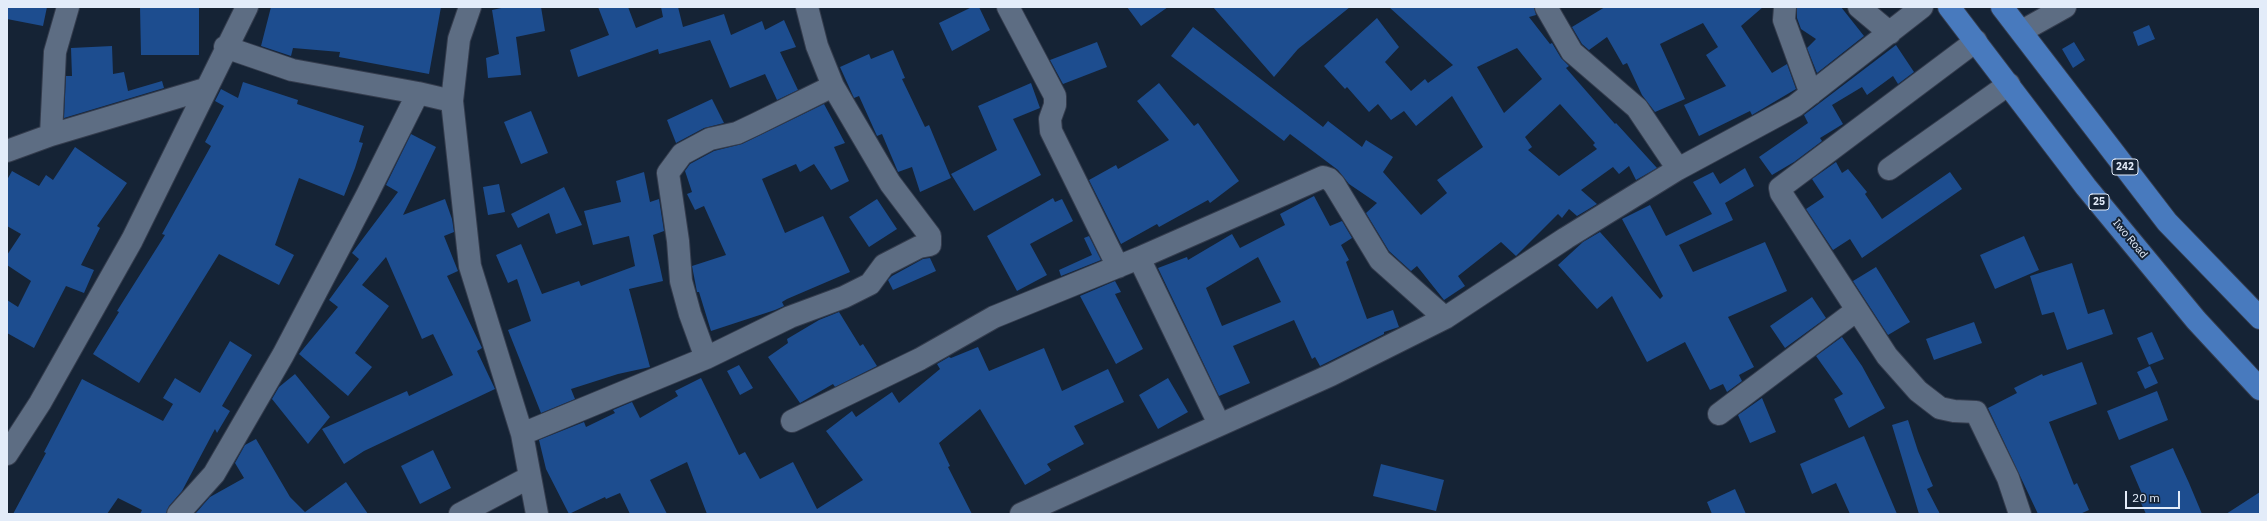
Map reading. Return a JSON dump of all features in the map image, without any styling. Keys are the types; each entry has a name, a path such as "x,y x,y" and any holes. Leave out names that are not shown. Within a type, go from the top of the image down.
{"main road":[{"name":"Iwo Road","path":"1949,7 2086,187 2191,314 2260,389"},
{"name":"242","path":"2002,7 2022,31 2167,222 2260,318"}],"street":[{"path":"51,135 55,52 68,7"},
{"path":"7,454 40,403 132,240 225,47 247,7"},
{"path":"470,7 459,39 452,101 470,266 522,434 537,514"},
{"path":"522,434 706,358 790,318 864,287 870,284 884,265 919,248 930,245 930,236 890,183 833,86 817,46 807,7"},
{"path":"1008,7 1055,96 1055,105 1050,119 1051,131 1118,267"},
{"path":"1546,7 1572,52 1637,108 1678,169"},
{"path":"1785,7 1784,20 1811,94"},
{"path":"1859,7 1890,33"},
{"path":"1021,514 1331,375 1444,318 1566,238 1678,169 1795,106 1922,7"},
{"path":"2022,31 2065,7"},
{"path":"1976,42 1780,188 1781,193 1887,356 1918,391 1940,408 1954,411 1976,412 2008,478 2020,514"},
{"path":"225,47 292,70 418,93 452,101"},
{"path":"1888,169 2008,84"},
{"path":"706,358 690,314 681,280 678,241 668,173 682,154 710,139 737,132 756,124 833,86"},
{"path":"7,151 51,135 205,88"},
{"path":"178,514 214,474 283,355 367,195 418,93"},
{"path":"792,420 920,359 994,317 1118,267 1323,176 1334,184 1380,260 1444,318"},
{"path":"1139,258 1219,424"},
{"path":"1719,414 1857,310"},
{"path":"460,514 530,477"}],"building":[{"path":"7,7 47,7 43,26 7,19"},
{"path":"140,7 199,7 199,55 141,55"},
{"path":"271,7 441,7 429,74 339,57 340,52 293,48 291,56 261,46"},
{"path":"506,7 541,7 545,31 516,37 521,75 488,78 486,58 499,54 492,10"},
{"path":"598,7 628,7 636,28 663,17 661,7 678,7 683,27 724,14 731,35 762,21 765,30 784,20 796,47 780,52 798,90 777,100 765,74 730,88 710,40 659,54 658,49 578,77 570,50 609,35"},
{"path":"972,7 979,7 990,30 952,51 939,23"},
{"path":"1127,7 1168,7 1141,26"},
{"path":"1213,7 1350,7 1298,49 1274,77"},
{"path":"1389,7 1534,7 1536,15 1529,17 1550,44 1552,43 1561,58 1569,66 1566,68 1615,124 1616,123 1657,168 1636,180 1629,166 1619,174 1613,167 1581,190 1597,204 1577,216 1569,209 1562,218 1558,214 1516,256 1501,242 1458,276 1465,286 1444,300 1417,266 1411,271 1389,251 1366,213 1377,203 1349,184 1338,170 1290,134 1284,141 1171,56 1193,27 1323,127 1328,121 1362,147 1366,140 1393,157 1383,172 1421,215 1447,193 1437,180 1483,147 1452,96 1416,126 1404,111 1391,120 1378,104 1369,112 1347,87 1345,89 1324,66 1377,18 1399,47 1385,62 1411,91 1425,79 1428,83 1453,65","holes":["1517,48 1542,79 1504,113 1477,67","1560,104 1595,143 1593,145 1597,149 1559,176 1528,150 1532,147 1525,137"]},
{"path":"1605,7 1763,7 1741,26 1772,73 1787,64 1796,89 1752,115 1750,111 1699,136 1684,105 1726,86 1706,55 1718,47 1703,23 1660,44 1685,99 1655,112 1642,95 1627,63 1623,65 1607,37 1589,50 1582,44 1572,27"},
{"path":"1797,7 1841,7 1864,36 1817,73 1807,48 1816,39 1801,29 1797,18"},
{"path":"2149,25 2155,39 2138,46 2133,32"},
{"path":"1097,42 1107,67 1063,84 1050,60"},
{"path":"2074,42 2085,60 2073,68 2062,49"},
{"path":"1896,45 1914,72 1898,84 1893,76 1867,95 1862,87 1832,105 1843,124 1820,138 1822,141 1794,162 1772,175 1759,157 1808,123 1804,115"},
{"path":"112,46 113,74 124,72 128,91 162,81 164,88 64,118 66,76 72,76 71,48"},
{"path":"893,50 905,78 902,79 925,127 929,125 951,178 920,192 912,167 898,172 882,134 877,136 859,96 854,98 840,67 869,54 871,59"},
{"path":"243,82 298,100 297,104 364,126 359,142 363,143 355,168 344,196 299,178 275,245 294,255 279,285 219,254 139,383 93,354 119,312 117,311 165,235 162,234 211,146 205,142 224,106 215,101 221,89 238,98"},
{"path":"1031,83 1040,108 1013,119 1041,175 974,211 951,174 997,150 978,106"},
{"path":"1159,83 1194,126 1198,123 1239,181 1210,203 1208,200 1159,227 1157,224 1121,244 1089,180 1116,165 1118,169 1169,140 1137,101"},
{"path":"712,99 724,123 704,128 676,143 667,120"},
{"path":"824,104 845,143 834,147 849,181 831,190 814,164 800,172 796,164 762,179 785,233 823,216 850,272 787,299 782,302 784,306 775,310 711,331 699,292 697,292 692,266 726,255 704,206 695,210 687,194 692,192 685,171 690,164 714,151 742,144"},
{"path":"531,111 548,153 521,164 504,122"},
{"path":"411,134 436,147 403,215 445,199 452,219 454,232 444,236 458,271 447,276 482,348 477,351 495,389 364,451 344,464 322,429 407,391 409,396 453,375 433,334 422,339 386,257 362,285 389,306 355,353 372,367 348,396 299,354 338,307 329,300 359,259 352,253 398,192 386,185"},
{"path":"75,147 127,183 97,226 100,228 81,265 94,270 84,293 66,286 34,348 7,333 7,300 18,307 31,281 7,265 7,255 21,234 7,226 7,180 12,171 39,186 46,175 53,180"},
{"path":"1836,162 1842,173 1848,169 1867,192 1865,194 1882,219 1950,172 1962,189 1862,258 1850,239 1833,250 1806,209 1824,197 1812,179"},
{"path":"1745,168 1754,186 1725,203 1733,220 1679,245 1693,272 1765,242 1787,291 1728,317 1754,367 1739,375 1742,381 1727,392 1723,384 1710,390 1685,342 1647,362 1612,296 1597,309 1558,265 1583,242 1600,232 1660,299 1663,296 1622,219 1650,205 1666,236 1712,214 1693,182 1713,172 1720,184"},
{"path":"644,172 650,202 659,199 664,231 653,235 663,281 629,289 650,367 618,374 571,389 575,399 541,413 508,330 531,321 517,279 508,283 496,255 521,244 542,294 579,281 581,286 635,266 629,236 593,245 584,211 621,202 616,181"},
{"path":"499,184 505,212 488,215 483,187"},
{"path":"564,187 582,225 556,234 549,213 518,228 511,214"},
{"path":"1314,196 1330,226 1342,221 1352,238 1341,245 1349,260 1346,262 1367,319 1393,310 1399,327 1384,332 1384,334 1320,366 1315,357 1312,359 1294,320 1233,346 1250,383 1219,396 1158,268 1187,257 1188,260 1232,234 1240,248 1285,225 1280,214","holes":["1258,257 1281,302 1222,326 1206,288"]},
{"path":"1053,198 1055,202 1062,199 1073,221 1030,244 1047,275 1017,291 987,236"},
{"path":"877,199 897,229 869,247 849,217"},
{"path":"1089,236 1101,260 1061,276 1059,270 1092,255 1084,238"},
{"path":"2024,236 2039,270 1995,289 1980,255"},
{"path":"930,258 936,271 893,290 888,280 892,276 923,259"},
{"path":"2072,263 2088,314 2104,309 2113,334 2067,350 2054,312 2042,315 2030,276"},
{"path":"1876,267 1910,322 1888,335 1853,281"},
{"path":"1115,281 1121,292 1115,294 1143,349 1116,364 1080,296"},
{"path":"1812,297 1826,318 1785,348 1770,326"},
{"path":"839,312 860,346 863,344 877,366 835,387 833,384 800,403 768,357 788,343 787,339 819,320"},
{"path":"1974,322 1982,343 1934,360 1926,339"},
{"path":"2152,332 2164,359 2149,365 2137,338"},
{"path":"1842,337 1862,366 1885,408 1849,428 1834,399 1843,394 1816,356"},
{"path":"230,341 252,355 222,406 230,411 217,433 215,429 182,491 169,506 166,514 140,514 142,510 118,498 107,514 13,514 46,453 44,452 82,379 163,421 173,404 163,398 175,378 200,393"},
{"path":"978,347 989,371 1044,348 1062,391 1108,369 1124,402 1074,426 1084,444 1047,464 1051,470 1025,485 980,409 939,443 950,466 948,467 972,514 707,514 687,462 650,480 667,514 630,514 620,493 606,499 605,497 569,514 546,469 539,440 584,422 586,427 615,413 613,410 632,402 640,418 678,396 675,391 701,378 739,455 745,452 760,479 793,462 817,509 863,480 826,431 852,411 856,417 892,392 899,403 940,369 937,364 949,357 951,358"},
{"path":"2082,362 2097,404 2049,422 2074,485 2077,483 2089,510 2080,514 2038,514 1988,408 2017,393 2014,388 2042,374 2043,376"},
{"path":"739,365 753,388 740,395 727,371"},
{"path":"2150,366 2158,383 2145,389 2137,372"},
{"path":"295,374 330,417 308,444 272,399 279,387"},
{"path":"1168,378 1188,412 1158,429 1139,395"},
{"path":"2157,391 2168,420 2119,440 2107,411"},
{"path":"1762,398 1776,432 1750,443 1738,415"},
{"path":"1908,420 1918,451 1933,486 1927,489 1940,514 1919,514 1892,425"},
{"path":"1864,436 1897,514 1850,514 1836,483 1812,494 1800,464"},
{"path":"256,439 290,497 305,512 346,482 368,514 195,514 210,497 244,478 235,463 245,445"},
{"path":"2173,448 2202,514 2146,514 2141,503 2145,501 2130,466"},
{"path":"433,450 451,488 420,504 401,466"},
{"path":"1381,464 1444,480 1436,511 1373,496"},
{"path":"1735,489 1746,514 1712,514 1707,502"},
{"path":"2260,492 2260,514 2226,514"}]}
